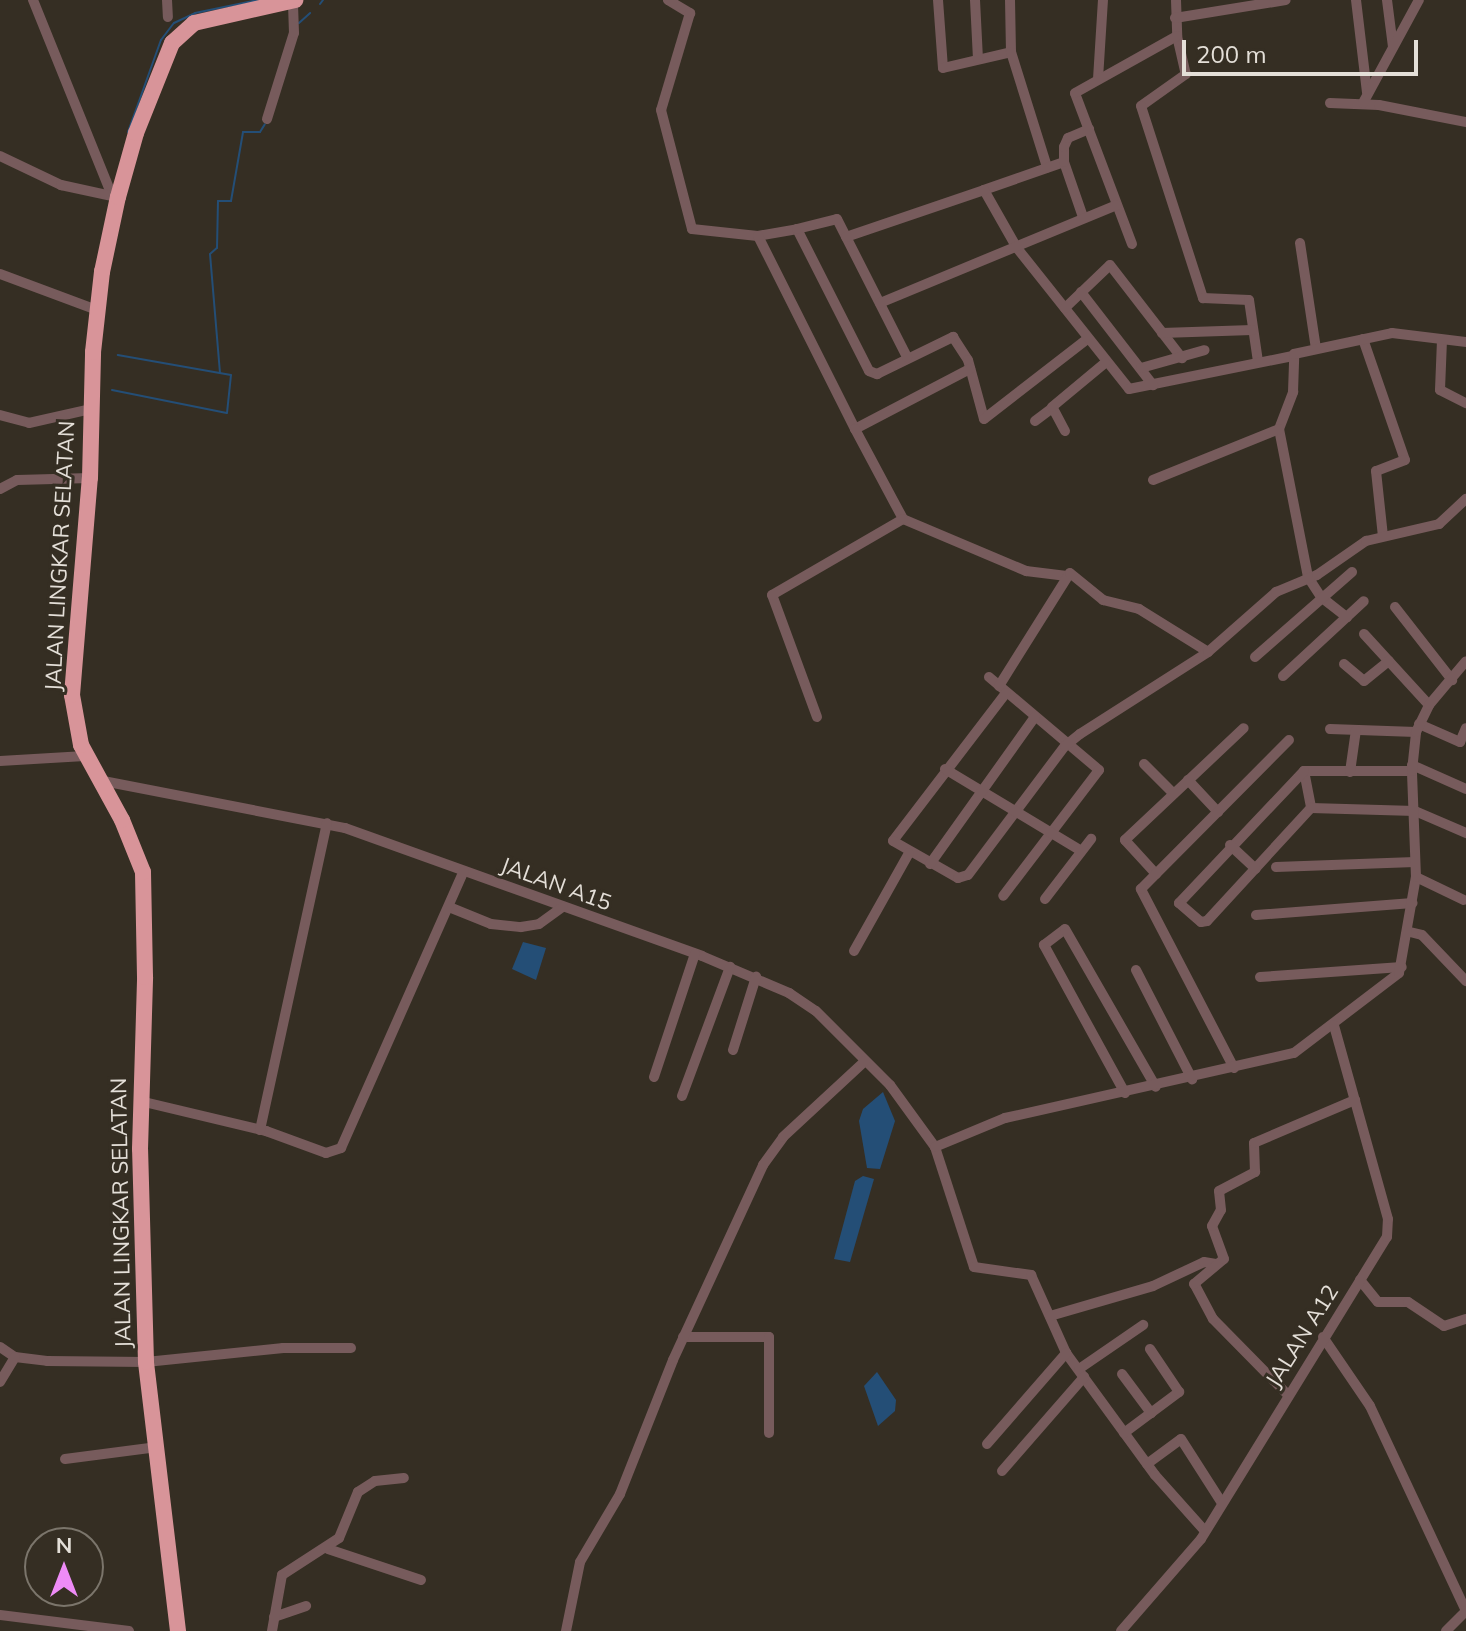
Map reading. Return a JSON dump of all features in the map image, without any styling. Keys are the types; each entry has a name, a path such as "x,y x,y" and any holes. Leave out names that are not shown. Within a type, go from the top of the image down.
{"highway":[{"name":"JALAN LINGKAR SELATAN","path":"178,1631 146,1362 140,1101 145,977 143,872 122,820 85,756 72,695 90,478 97,310 115,196 141,119 176,37 194,23 294,1"}],"street":[{"path":"167,0 168,17"},
{"path":"668,0 690,13 661,113 692,229 758,236 835,218 907,357"},
{"path":"938,0 942,67 1011,52"},
{"path":"975,0 978,59"},
{"path":"1010,0 1011,52 1047,167"},
{"path":"1098,79 1103,0"},
{"path":"1176,0 1177,36 1186,74 1141,106 1203,298 1249,300 1258,362"},
{"path":"1175,20 1286,0"},
{"path":"1356,0 1365,97"},
{"path":"1387,0 1393,47"},
{"path":"1365,97 1419,0"},
{"path":"267,119 294,33 294,1"},
{"path":"37,2 115,196"},
{"path":"1132,244 1075,93 1177,36"},
{"path":"1330,103 1365,97 1466,122"},
{"path":"1083,217 1064,162 1065,142 1089,129"},
{"path":"0,156 61,185 115,196"},
{"path":"846,237 1064,162"},
{"path":"984,190 1015,244 1086,340 1129,389 1392,333 1466,342"},
{"path":"880,303 1015,244 1117,205"},
{"path":"797,229 869,371 877,374 951,337 970,369 982,418 986,419 1086,340"},
{"path":"758,236 903,519 1026,571 1065,576 1071,573 1103,600 1143,612 1208,652"},
{"path":"1300,243 1316,349"},
{"path":"1065,308 1110,265 1182,358"},
{"path":"0,274 97,310"},
{"path":"1081,292 1153,385"},
{"path":"1162,333 1252,330"},
{"path":"1363,339 1405,460 1376,471 1383,536"},
{"path":"1442,340 1440,390 1466,403"},
{"path":"1141,368 1205,350"},
{"path":"1293,356 1293,392 1279,429 1308,577 1321,597 1347,617"},
{"path":"1035,421 1105,363"},
{"path":"855,429 970,369"},
{"path":"0,415 29,423 91,409"},
{"path":"1051,409 1065,431"},
{"path":"1153,480 1279,429"},
{"path":"0,489 17,480 90,478"},
{"path":"1065,576 1003,689 893,841 930,864 965,878 1065,746 1208,652 1276,592 1383,536 1426,529 1466,499"},
{"path":"817,717 772,595 903,519"},
{"path":"1255,657 1352,572"},
{"path":"1283,676 1364,601"},
{"path":"1395,607 1452,680"},
{"path":"1364,634 1429,705"},
{"path":"1344,664 1364,681 1389,661"},
{"path":"1204,1530 1147,1464 1066,1353 1027,1272 974,1267 935,1147 1005,1118 1192,1079 1294,1053 1334,1025 1402,967 1410,932 1416,877 1412,768 1418,728 1429,705 1466,661"},
{"path":"989,677 1065,746 1099,772 1050,831 1003,896"},
{"path":"930,864 1035,717"},
{"path":"1156,874 1125,840 1244,728"},
{"path":"1330,729 1418,728 1463,744 1466,728"},
{"path":"1350,772 1356,730"},
{"path":"1234,1068 1141,889 1289,740"},
{"path":"0,761 85,756"},
{"path":"1144,764 1174,794"},
{"path":"1466,789 1412,768 1304,771 1179,900 1199,921 1207,921 1311,808 1415,811 1466,833"},
{"path":"945,769 1080,850"},
{"path":"1304,771 1311,808"},
{"name":"JALAN A15","path":"97,779 327,823 756,977 816,1011 865,1061 935,1147"},
{"path":"1188,780 1218,812"},
{"path":"260,1130 327,823"},
{"path":"1045,899 1091,839"},
{"path":"1230,845 1256,869"},
{"path":"854,951 909,853"},
{"path":"1276,867 1415,862"},
{"path":"140,1101 260,1130 326,1153 341,1148 428,958 464,871"},
{"path":"1416,877 1464,900"},
{"path":"1256,915 1413,903"},
{"path":"449,907 491,924 521,927 539,924 562,907"},
{"path":"1125,1093 1044,945 1065,929 1156,1087"},
{"path":"1410,932 1422,935 1466,981"},
{"path":"654,1077 695,954"},
{"path":"682,1096 730,967"},
{"path":"1260,977 1402,967"},
{"path":"1136,970 1192,1079"},
{"path":"733,1050 756,977"},
{"name":"JALAN A12","path":"1121,1631 1204,1530 1222,1503 1360,1280 1389,1225 1334,1025"},
{"path":"566,1631 580,1562 620,1494 683,1337 763,1165 783,1137 865,1061"},
{"path":"1288,1395 1213,1319 1194,1284 1224,1257 1212,1226 1221,1210 1219,1191 1255,1172 1254,1143 1355,1100"},
{"path":"1050,1316 1153,1286 1204,1262 1216,1264"},
{"path":"1360,1280 1378,1302 1408,1302 1444,1326 1466,1319"},
{"path":"1002,1471 1081,1373 1143,1325"},
{"path":"683,1337 769,1337 769,1433"},
{"path":"1323,1337 1370,1406 1466,1611 1446,1631"},
{"path":"0,1347 15,1357 146,1362 283,1348 351,1348"},
{"path":"1124,1433 1179,1392 1150,1349"},
{"path":"987,1444 1066,1353"},
{"path":"0,1382 15,1357"},
{"path":"1122,1374 1151,1413"},
{"path":"1147,1464 1181,1439 1222,1503"},
{"path":"65,1459 157,1447"},
{"path":"272,1631 282,1575 328,1549 350,1520 358,1492 375,1481 404,1478"},
{"path":"328,1549 421,1580"},
{"path":"274,1617 306,1606"},
{"path":"0,1615 129,1631"}],"water":[{"path":"523,942 546,948 536,980 512,969"},
{"path":"883,1092 895,1121 880,1169 867,1168 859,1121 863,1109"},
{"path":"863,1176 874,1179 850,1262 834,1259 855,1181"},
{"path":"877,1372 896,1400 895,1411 878,1426 864,1386"}],"waterway":[{"path":"128,132 161,40 174,23 195,13 258,0"},
{"path":"320,4 323,0"},
{"path":"299,23 310,13"},
{"path":"220,373 210,254 217,248 218,201 231,201 243,132 260,132 265,124"},
{"path":"112,390 227,413 231,375 118,355"}]}
